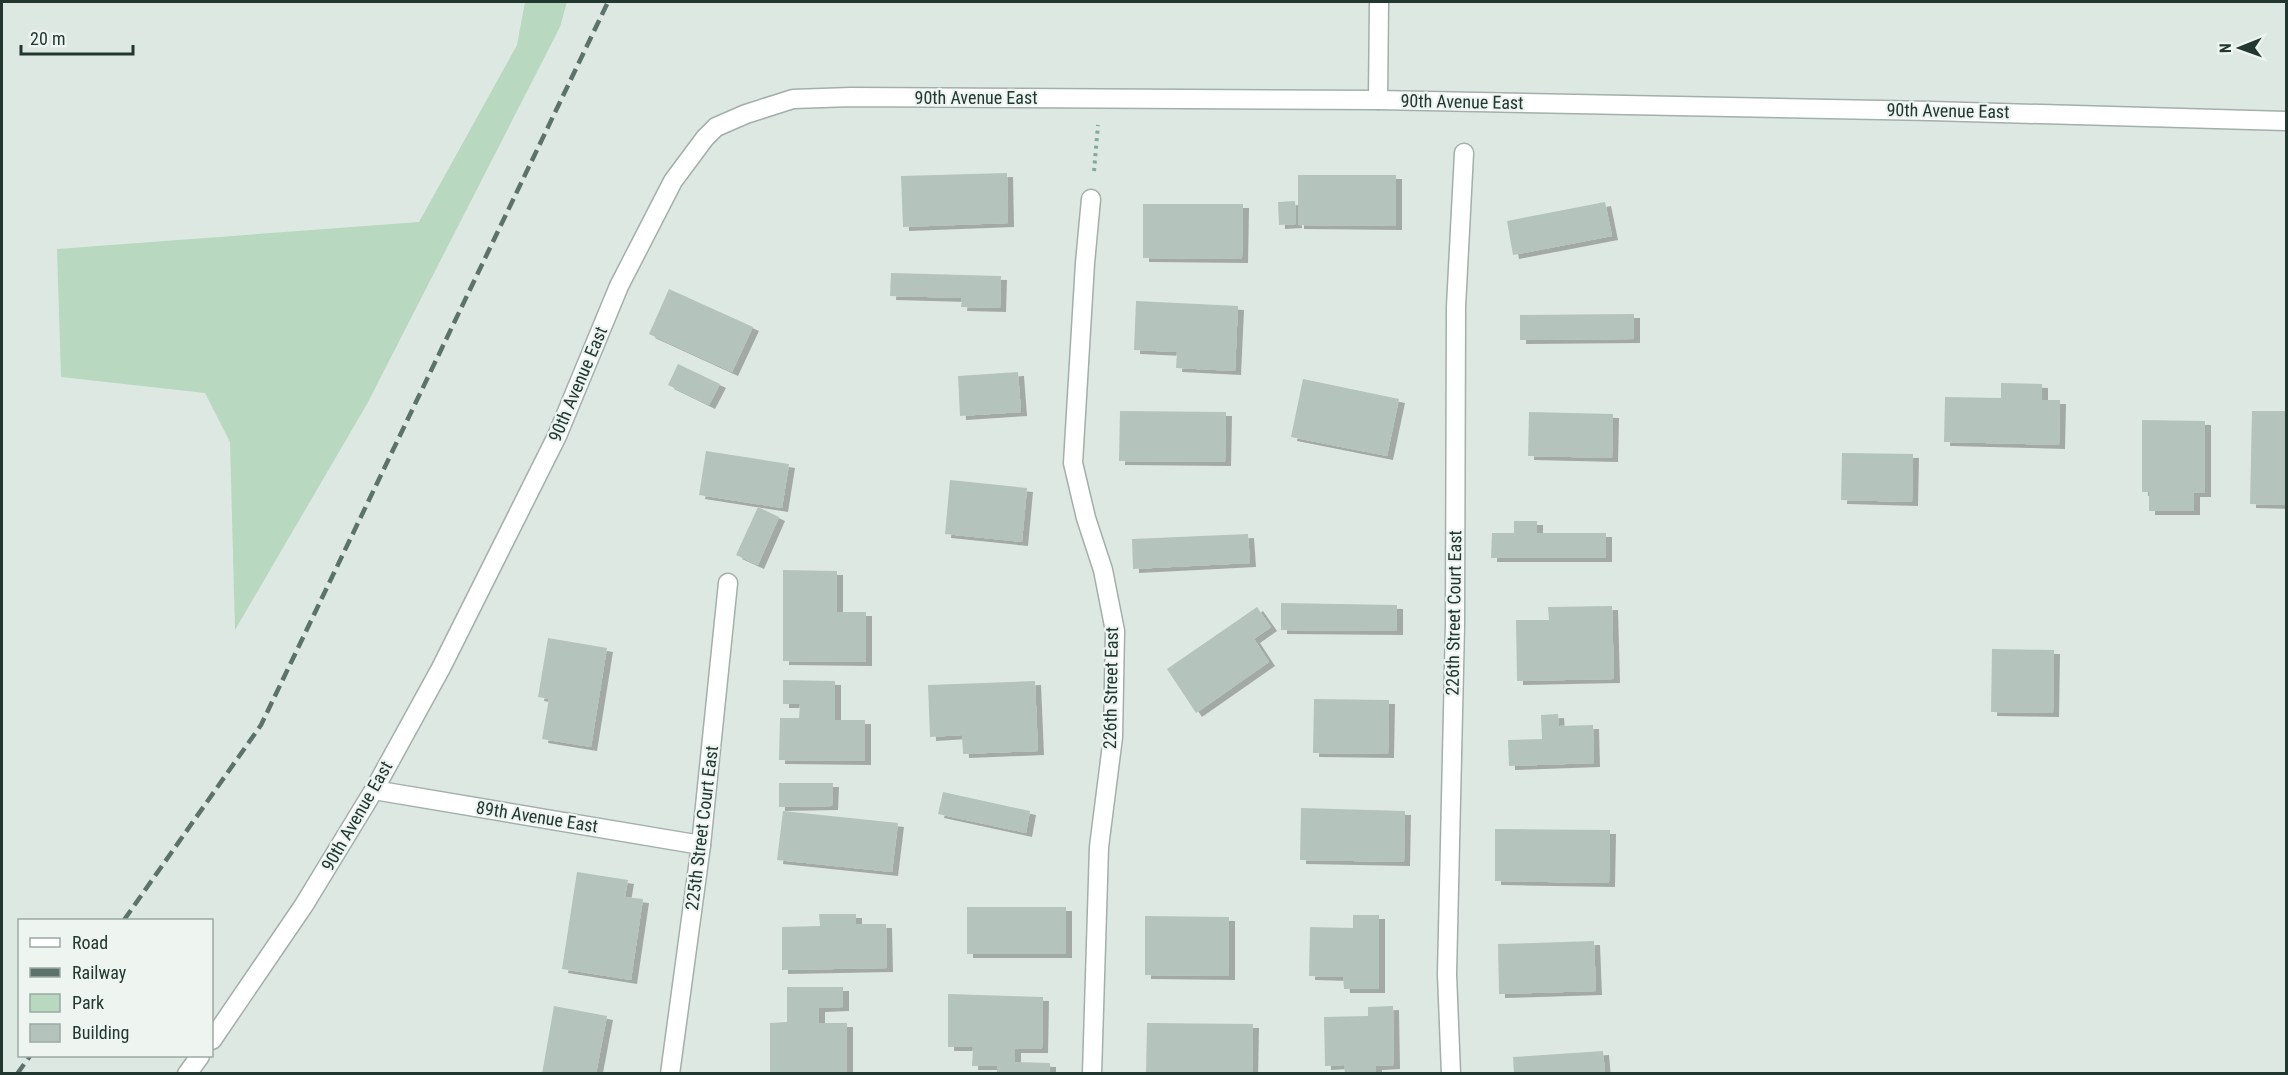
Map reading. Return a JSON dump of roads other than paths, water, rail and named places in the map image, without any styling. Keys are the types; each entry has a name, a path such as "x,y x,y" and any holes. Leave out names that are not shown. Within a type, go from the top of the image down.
{"street":[{"path":"1378,100 1379,2"},
{"name":"90th Avenue East","path":"213,1039 304,905 374,790 441,668 557,436 619,286 673,181 705,138 717,127 746,114 793,99 851,97 1100,98 1378,100 1940,111 2286,121"},
{"name":"226th Street Court East","path":"1451,1074 1447,974 1455,625 1456,307 1464,153"},
{"name":"226th Street East","path":"1091,199 1073,463 1086,518 1103,570 1115,632 1113,737 1099,847 1092,1074"},
{"name":"225th Street Court East","path":"670,1074 701,844 728,583"},
{"name":"89th Avenue East","path":"374,790 701,844"},
{"path":"187,1074 199,1057"}],"railway":[{"path":"125,919 261,725 608,2"},
{"path":"17,1074 29,1057"}]}
